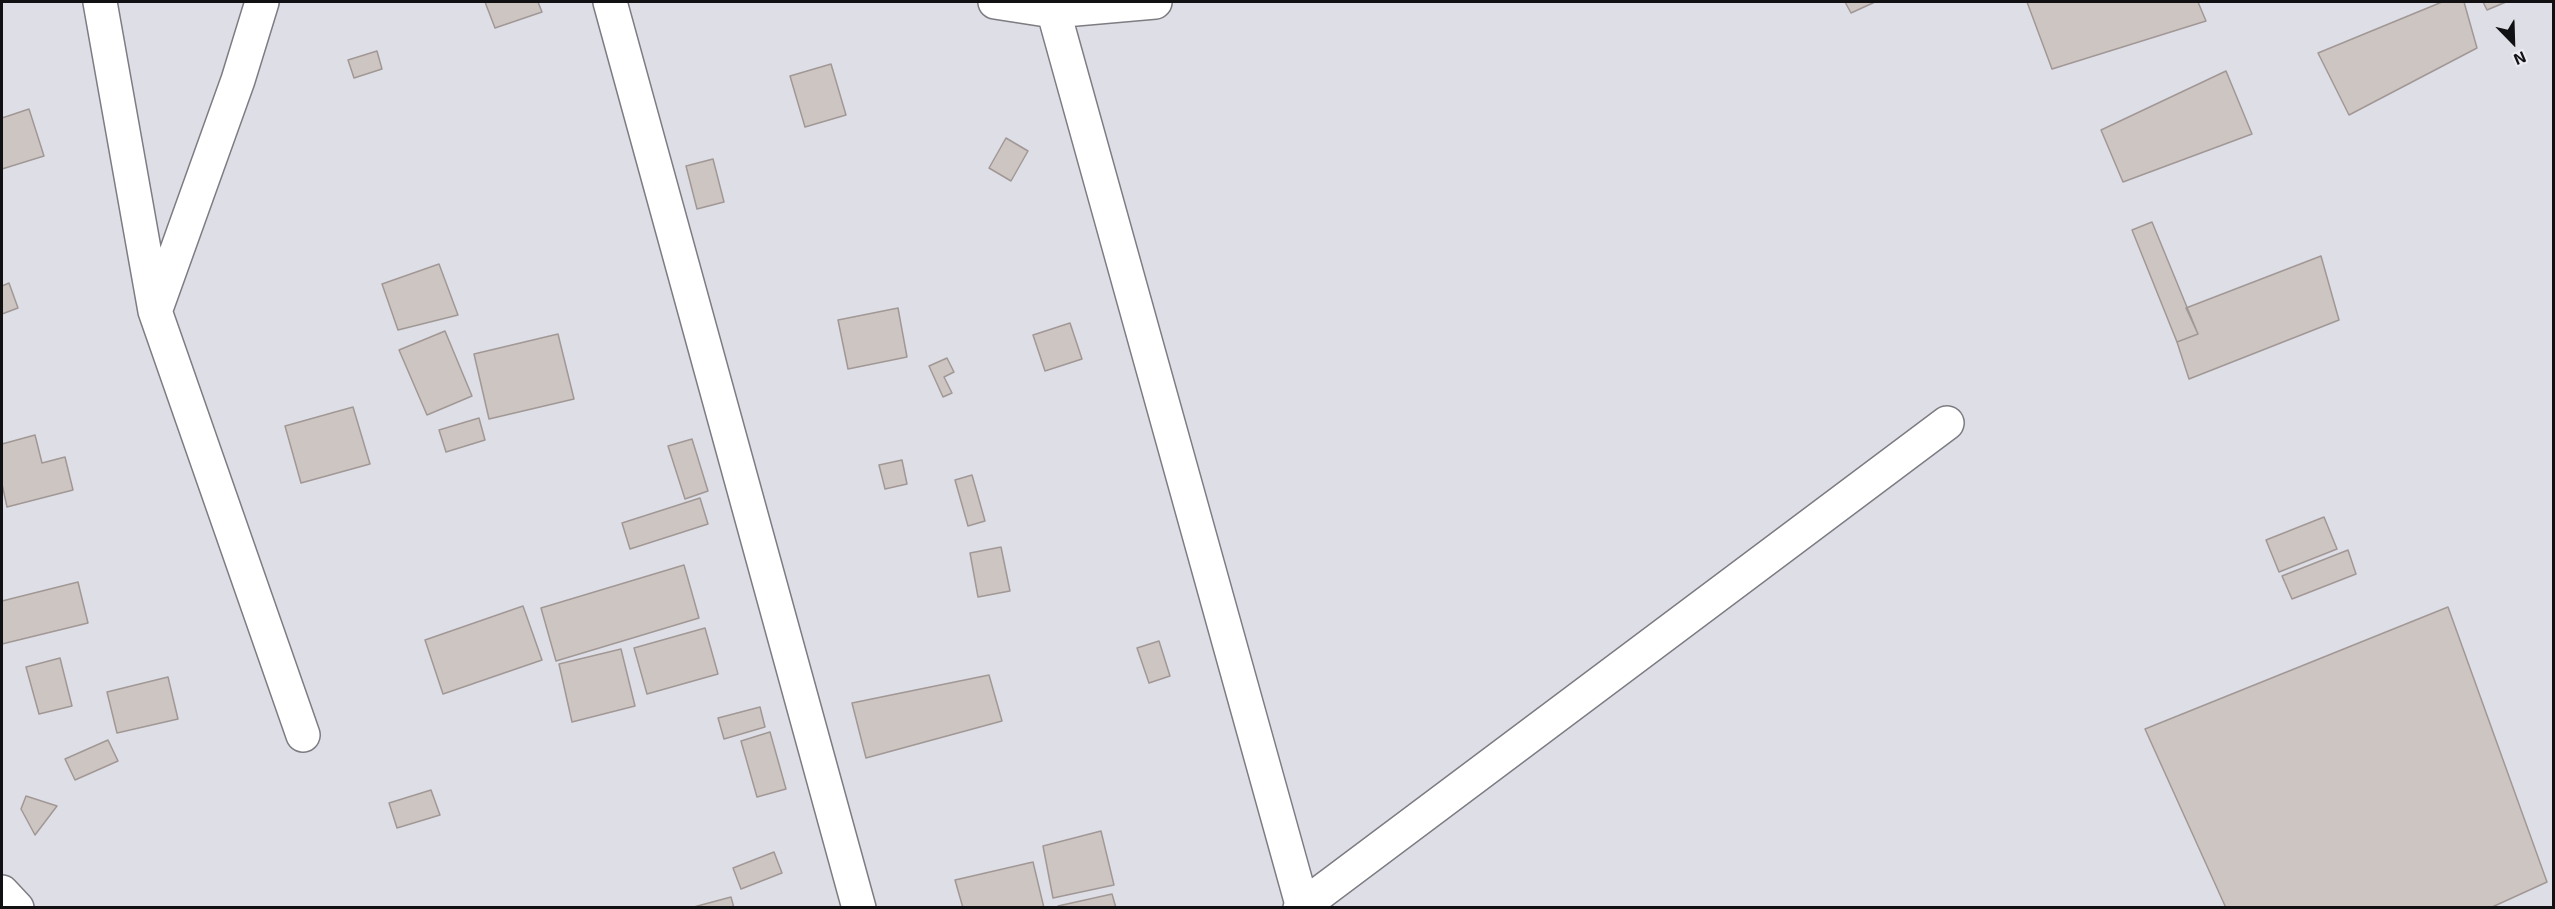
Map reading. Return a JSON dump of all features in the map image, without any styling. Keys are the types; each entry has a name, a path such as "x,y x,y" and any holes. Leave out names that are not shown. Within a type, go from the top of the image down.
{"street":[{"path":"100,2 155,311 303,735"},
{"path":"155,311 238,80 262,2"},
{"path":"610,2 859,908"},
{"path":"995,2 1052,6 1155,2"},
{"path":"1052,6 1302,907 1947,423"},
{"path":"2,892 17,908"}],"building":[{"path":"485,2 538,2 542,12 495,28"},
{"path":"1845,2 1875,2 1851,13"},
{"path":"2027,2 2198,2 2206,21 2052,69"},
{"path":"2442,2 2464,2 2477,48 2349,115 2318,53"},
{"path":"2483,2 2506,2 2487,10"},
{"path":"377,51 382,69 354,78 348,60"},
{"path":"831,64 846,115 805,127 790,76"},
{"path":"2226,71 2252,134 2123,182 2101,130"},
{"path":"29,109 44,156 2,169 2,118"},
{"path":"1006,138 1028,151 1011,181 989,168"},
{"path":"713,159 724,202 697,209 686,166"},
{"path":"2152,222 2198,334 2177,342 2132,230"},
{"path":"2321,256 2339,320 2189,379 2177,342 2198,334 2186,308"},
{"path":"439,264 458,315 398,330 382,284"},
{"path":"9,283 18,308 2,314 2,286"},
{"path":"898,308 907,357 848,369 838,320"},
{"path":"1070,323 1082,359 1045,371 1033,335"},
{"path":"445,331 472,396 427,415 399,350"},
{"path":"558,334 574,399 489,419 474,354"},
{"path":"947,358 954,372 944,377 952,393 943,397 929,366"},
{"path":"353,407 370,464 301,483 285,426"},
{"path":"479,418 485,440 446,452 439,430"},
{"path":"35,435 42,463 65,457 73,490 7,507 2,484 2,444"},
{"path":"692,439 708,491 685,499 668,446"},
{"path":"902,460 907,484 885,489 879,465"},
{"path":"972,475 985,521 968,526 955,480"},
{"path":"700,498 708,524 630,549 622,523"},
{"path":"2324,517 2337,549 2279,572 2266,540"},
{"path":"1001,547 1010,591 978,597 970,553"},
{"path":"2348,550 2356,574 2292,599 2282,576"},
{"path":"684,565 699,618 556,661 541,608"},
{"path":"78,582 88,623 2,644 2,601"},
{"path":"523,606 542,660 443,694 425,640"},
{"path":"2448,607 2547,882 2490,908 2226,908 2145,729"},
{"path":"705,628 718,674 647,694 634,648"},
{"path":"1159,641 1170,676 1149,683 1137,648"},
{"path":"621,649 635,706 572,722 559,664"},
{"path":"60,658 72,706 39,714 26,667"},
{"path":"989,675 1002,721 866,758 852,703"},
{"path":"168,677 178,719 117,733 107,692"},
{"path":"760,707 765,727 724,739 718,718"},
{"path":"770,732 786,789 757,797 741,741"},
{"path":"108,740 118,761 75,780 65,759"},
{"path":"431,790 440,815 397,828 389,803"},
{"path":"26,796 57,806 35,835 21,809"},
{"path":"1101,831 1114,885 1053,898 1043,846"},
{"path":"774,852 782,873 741,889 733,868"},
{"path":"1033,862 1044,908 963,908 955,880"},
{"path":"1112,894 1116,908 1058,908 1058,906"},
{"path":"731,897 734,908 690,908"}]}
